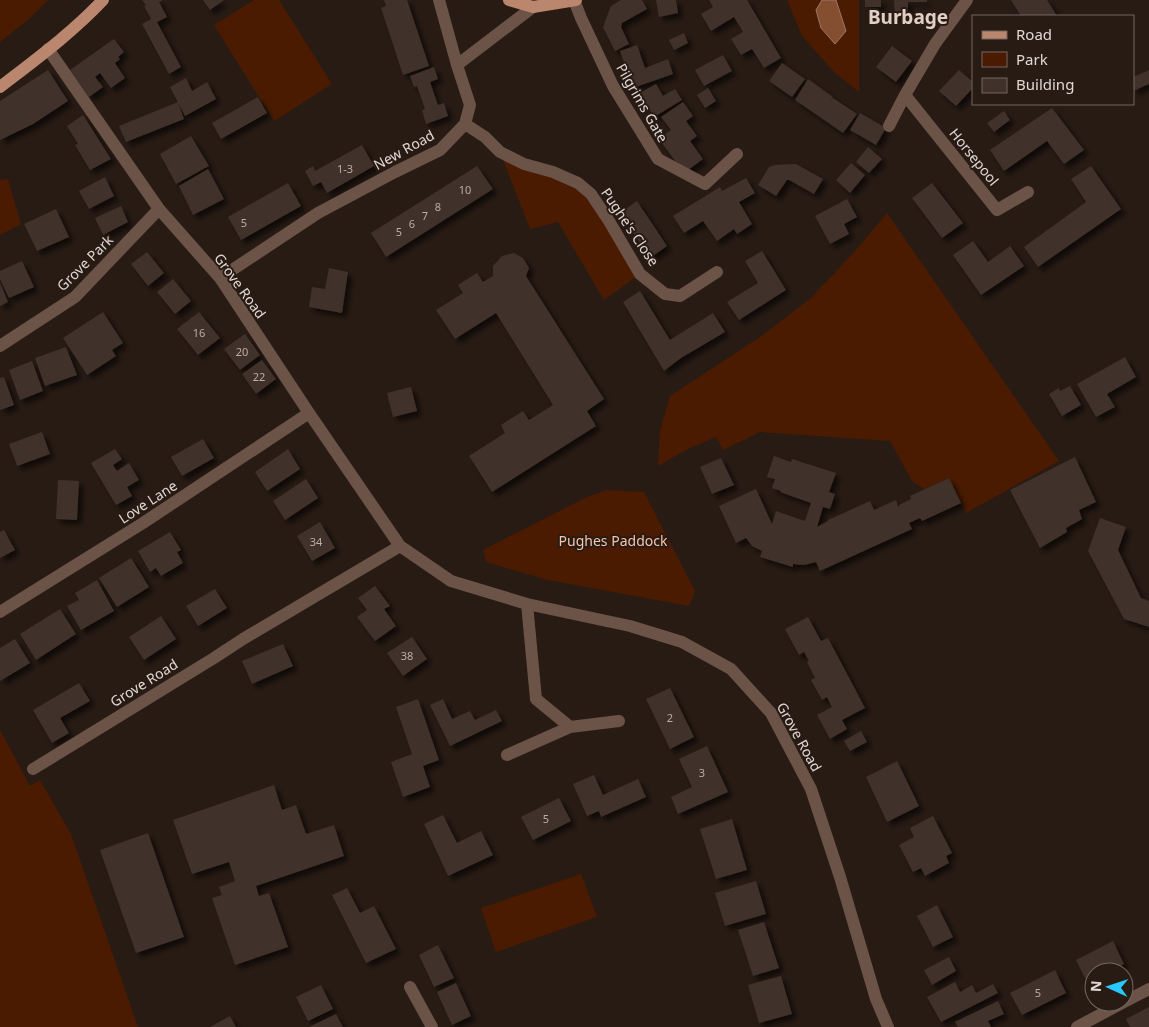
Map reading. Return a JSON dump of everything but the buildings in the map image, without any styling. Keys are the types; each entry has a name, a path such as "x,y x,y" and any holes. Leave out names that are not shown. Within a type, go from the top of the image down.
{"main road":[{"path":"0,87 48,49 102,0"},
{"path":"509,0 533,7 575,0"}],"street":[{"path":"438,0 470,105 465,124"},
{"name":"Pilgrims Gate","path":"575,0 581,18 613,86 658,159 705,184 738,154"},
{"path":"888,126 934,44 967,0"},
{"path":"457,65 533,7"},
{"name":"Grove Road","path":"48,49 159,209 220,278 400,546 451,581 527,604 630,626 682,642 731,669 771,713 811,789 840,877 876,999 888,1027"},
{"name":"Horsepool","path":"905,95 997,210 1028,192"},
{"name":"Pughe's Close","path":"465,124 485,137 500,152 524,164 553,172 578,183 591,194 640,274 665,294 680,296 717,272"},
{"name":"New Road","path":"220,278 318,213 440,150 465,124"},
{"name":"Grove Park","path":"0,346 75,297 159,209"},
{"name":"Love Lane","path":"0,612 143,523 309,413"},
{"name":"Grove Road","path":"34,769 243,639 400,546"},
{"path":"527,604 536,698 570,727"},
{"path":"507,755 570,727 619,721"},
{"path":"410,988 432,1027"},
{"path":"1134,997 1149,989"},
{"path":"1077,1027 1105,1012"}],"green space":[{"path":"0,0 48,0 29,19 0,42"},
{"path":"254,0 279,0 332,84 274,121 214,25"},
{"path":"787,0 859,0 859,92 835,73 802,36"},
{"path":"503,160 527,171 578,183 640,274 604,300 558,222 530,229"},
{"path":"8,179 21,224 0,235 0,180"},
{"path":"887,213 1059,461 966,513 949,478 924,489 912,481 890,441 760,432 723,450 716,437 688,449 658,466 660,431 670,396 760,337 811,298"},
{"name":"Pughes Paddock","path":"606,490 644,492 695,591 689,606 548,580 486,562 483,550 583,499"},
{"path":"0,730 30,786 40,780 71,834 138,1027 0,1027"},
{"path":"581,874 597,917 496,952 481,908"}],"shaded area":[{"path":"822,0 836,0 846,31 835,44 821,28 816,10"}],"district":[{"name":"Burbage","path":"908,17"}]}
